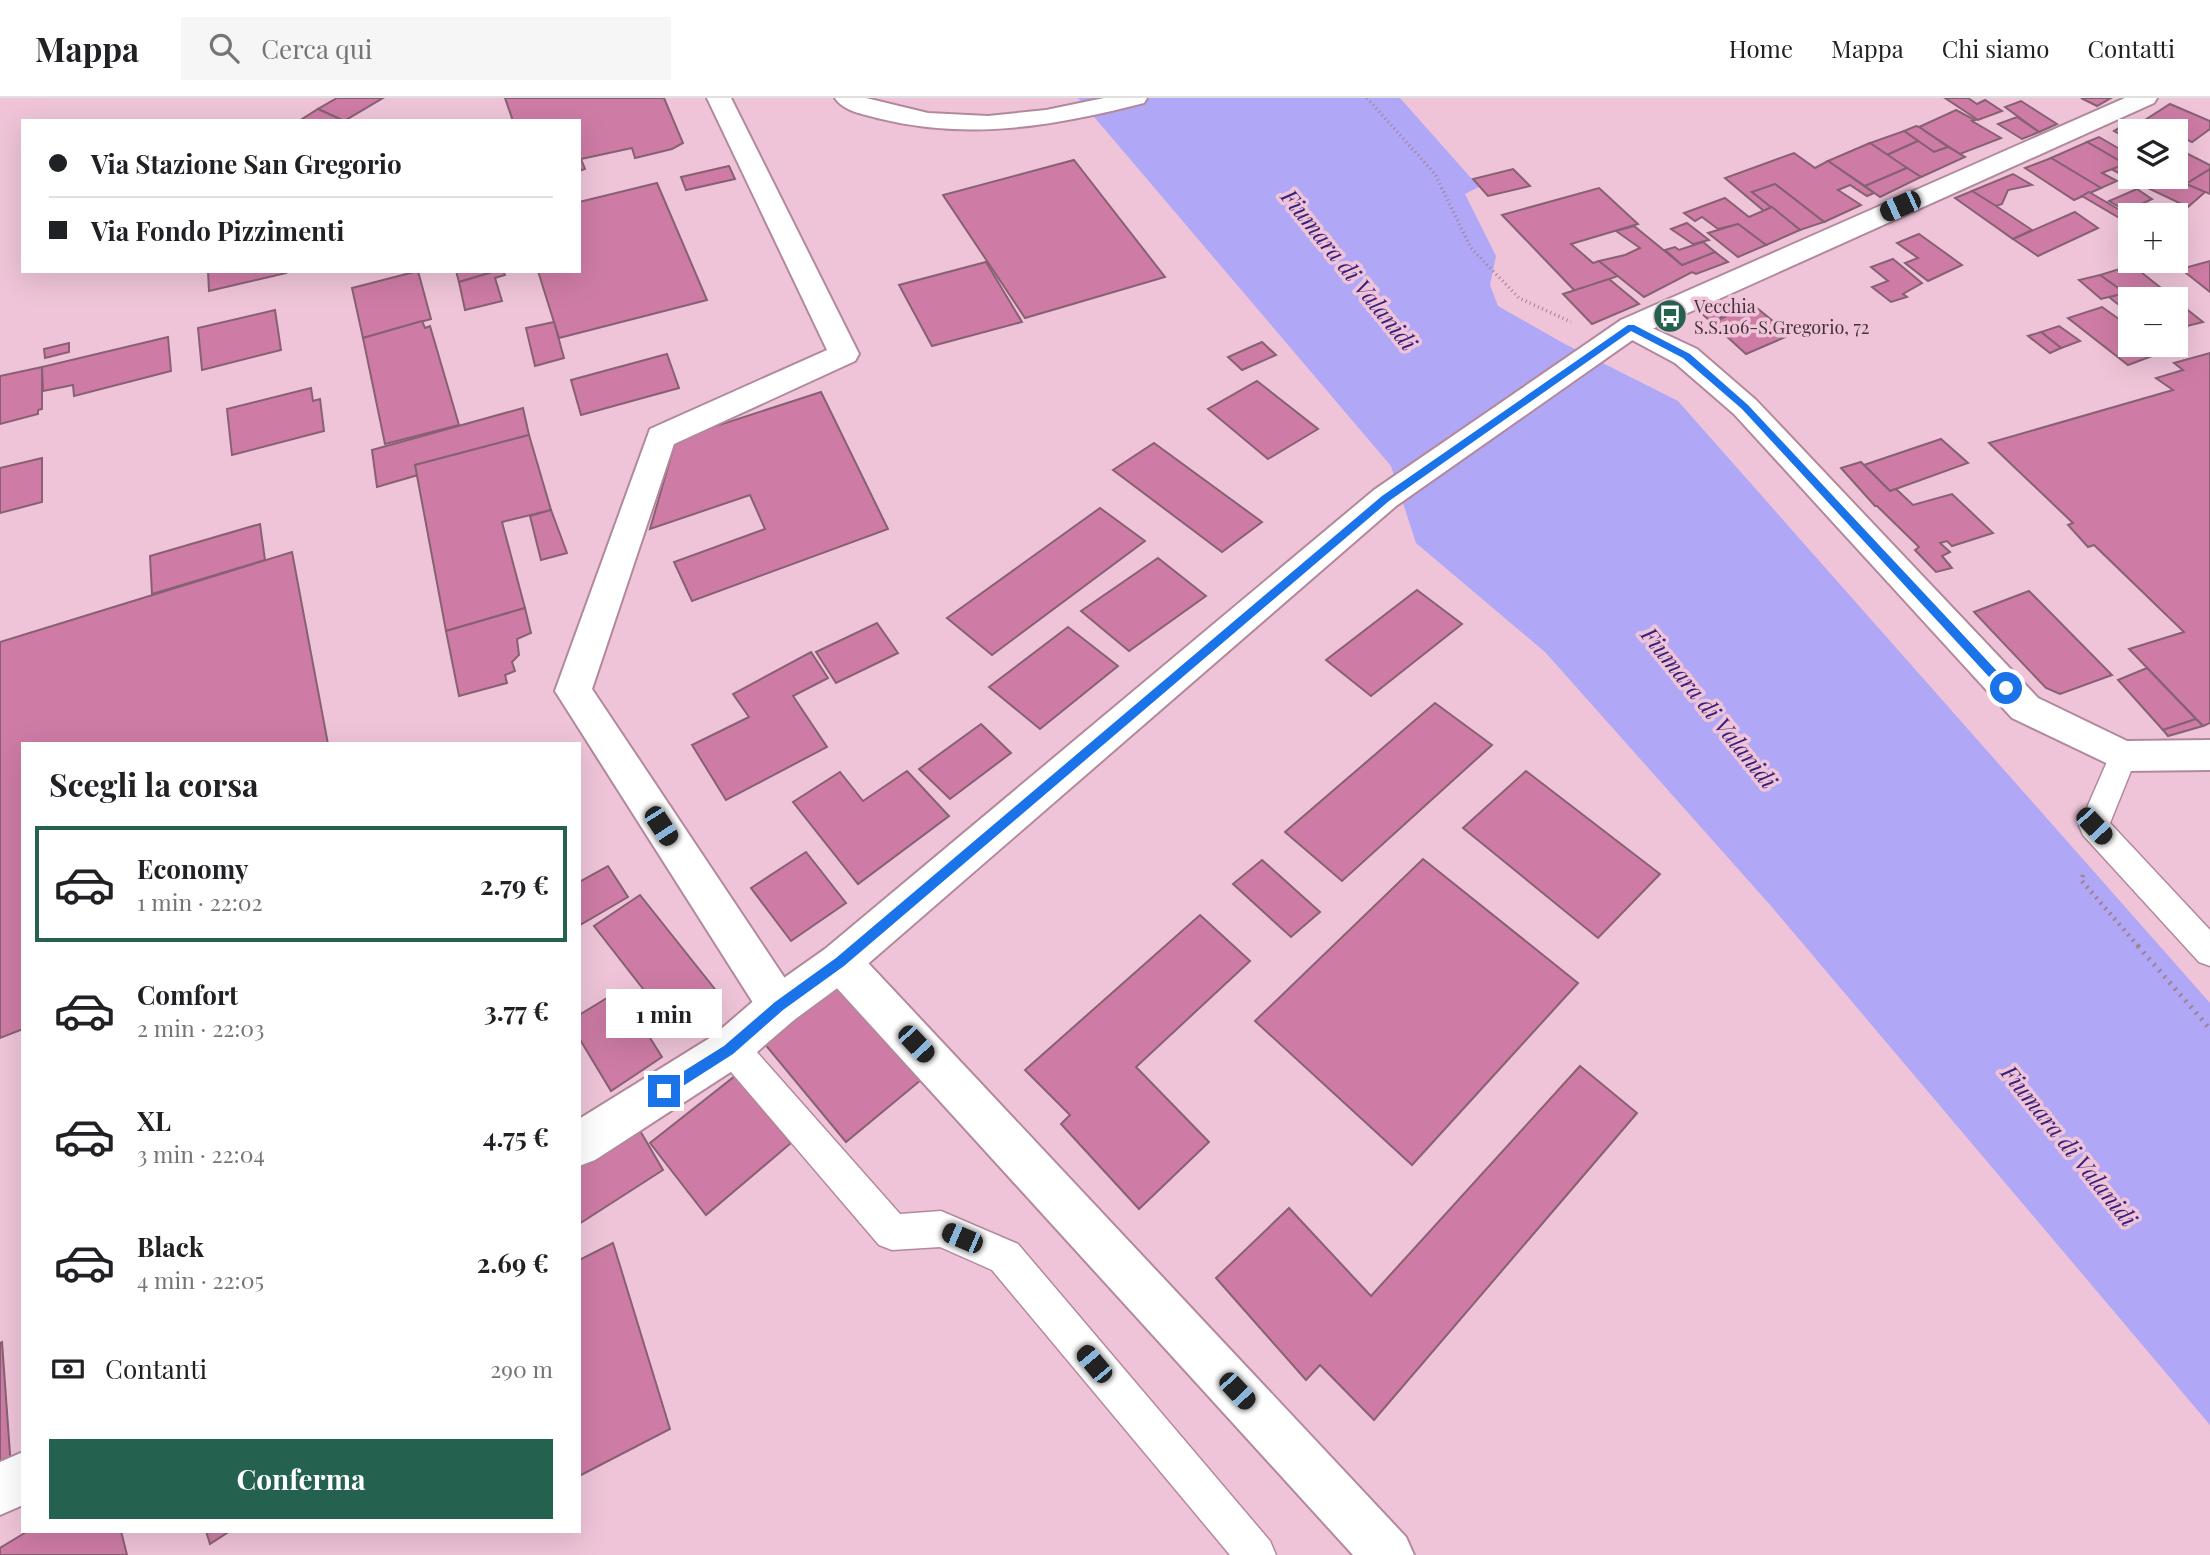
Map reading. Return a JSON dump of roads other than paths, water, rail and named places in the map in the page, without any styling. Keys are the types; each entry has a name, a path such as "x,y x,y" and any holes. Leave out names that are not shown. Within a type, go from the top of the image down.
{"street":[{"path":"719,98 844,354 661,437 573,691 779,1006"},
{"path":"847,98 860,106 917,119 978,125 1062,116 1135,98"},
{"path":"581,1143 728,1050 779,1006 840,962 1385,498 1615,338 1998,162 2085,127 2145,98"},
{"path":"1615,338 1686,356 1745,407 2025,708 2123,756 2210,755"},
{"path":"840,962 1388,1555"},
{"path":"0,1490 21,1478"}],"lane":[{"path":"2123,756 2094,826 2210,952"},
{"path":"728,1050 743,1061 892,1232 941,1229 1005,1257 1256,1555"}],"water":[{"name":"Fiumara di Valanidi","path":"1078,98 1400,98 1479,187 1465,194 1496,256 1490,285 1498,306 1563,343 1678,401 2210,1003 2210,1425 1771,906 1545,652 1416,543 1391,466"}],"place":[{"name":"Vecchia S.S.106-S.Gregorio, 72","path":"1670,316"}]}
